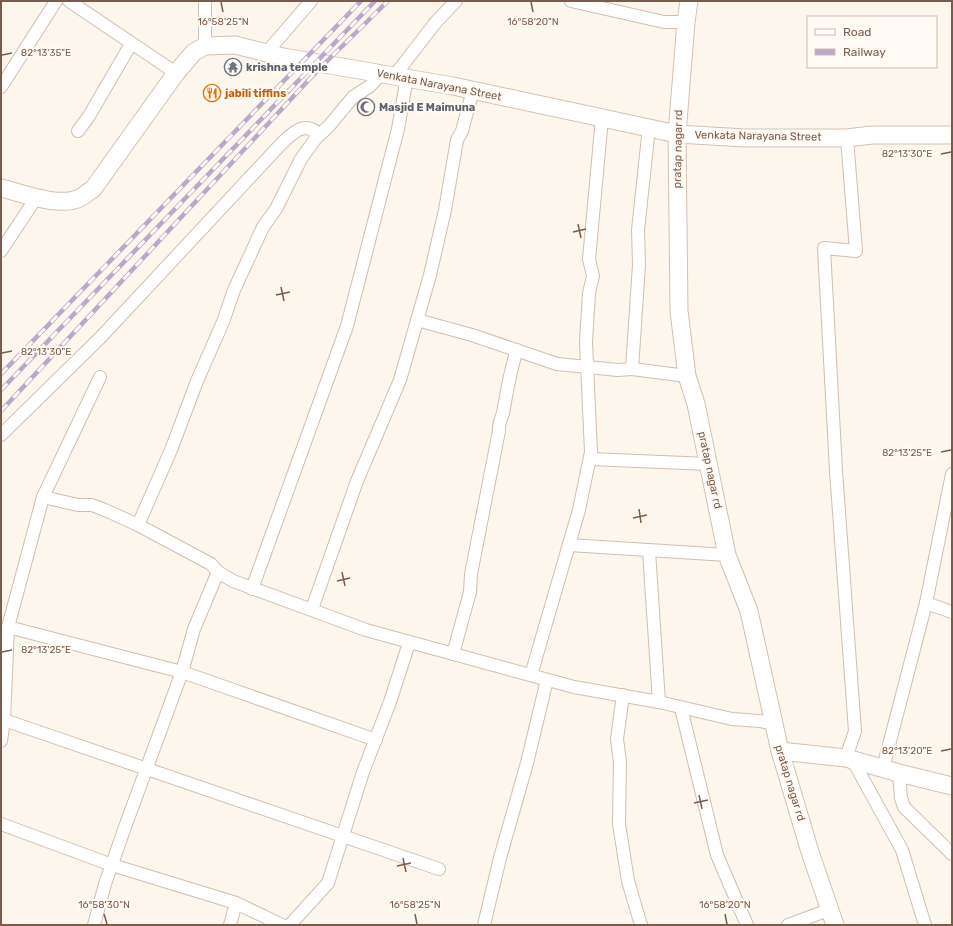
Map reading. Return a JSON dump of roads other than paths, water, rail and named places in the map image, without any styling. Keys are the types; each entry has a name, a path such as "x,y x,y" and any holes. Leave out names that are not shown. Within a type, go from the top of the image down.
{"street":[{"path":"1,87 56,1"},
{"path":"68,1 176,73"},
{"path":"1,188 36,198 66,201 79,198 93,189 176,73 194,52 205,46 205,1"},
{"path":"267,52 311,1"},
{"path":"138,525 171,450 197,381 224,322 234,290 263,228 276,209 301,159 316,138 329,126 353,97 370,86 395,75 436,22 456,1"},
{"path":"571,1 664,22 686,22"},
{"name":"pratap nagar rd","path":"690,1 686,22 677,134 680,311 687,376 696,404 727,555 749,611 780,751 810,852 833,917"},
{"path":"78,131 89,116 131,44"},
{"name":"Venkata Narayana Street","path":"205,46 235,45 284,57 395,75 473,90 558,110 649,127 677,134 745,138 847,138 872,135 952,135"},
{"path":"252,589 347,326 398,129 395,75"},
{"path":"312,609 360,475 395,394 441,231 457,140 462,131 473,90"},
{"path":"530,675 585,486 592,446 587,366 589,293 592,276 589,259 602,118"},
{"path":"1,435 100,338 282,143 295,131 309,127 316,131 316,138"},
{"path":"632,369 639,265 638,230 649,127"},
{"path":"847,138 856,251 824,248 836,471 855,731 849,758 902,850 925,925"},
{"path":"1,251 36,198"},
{"path":"417,320 517,350 557,364 618,370 632,369 687,376"},
{"path":"453,654 470,592 471,574 499,431 498,426 503,414 512,366 517,350"},
{"path":"1,741 4,720 8,627 43,497 100,377"},
{"path":"590,459 709,464"},
{"path":"883,768 926,603 952,474"},
{"path":"43,497 78,505 92,505 138,525 211,564 218,572 252,589 312,609 366,630 574,688 659,702 732,719 760,721 773,724"},
{"path":"569,545 727,555"},
{"path":"649,551 659,702"},
{"path":"94,925 112,865 182,672 194,629 218,572"},
{"path":"926,603 952,612"},
{"path":"8,627 182,672 376,740"},
{"path":"290,925 328,883 363,772 390,702 409,643"},
{"path":"484,925 500,858 528,763 547,680"},
{"path":"623,695 616,739 620,762 619,824 628,881 641,925"},
{"path":"682,708 717,855 747,925"},
{"path":"4,720 439,869"},
{"path":"780,751 849,758 899,773 952,786"},
{"path":"899,773 901,798 904,807 952,854"},
{"path":"1,824 112,865 236,903 282,925"},
{"path":"230,925 236,903"},
{"path":"788,925 833,917"}],"railway":[{"path":"1,374 361,1"},
{"path":"1,390 375,1"},
{"path":"1,411 318,70 388,1"}],"place":[{"name":"krishna temple","path":"233,67"},
{"name":"jabili tiffins","path":"212,93"},
{"name":"Masjid E Maimuna","path":"366,107"}]}
